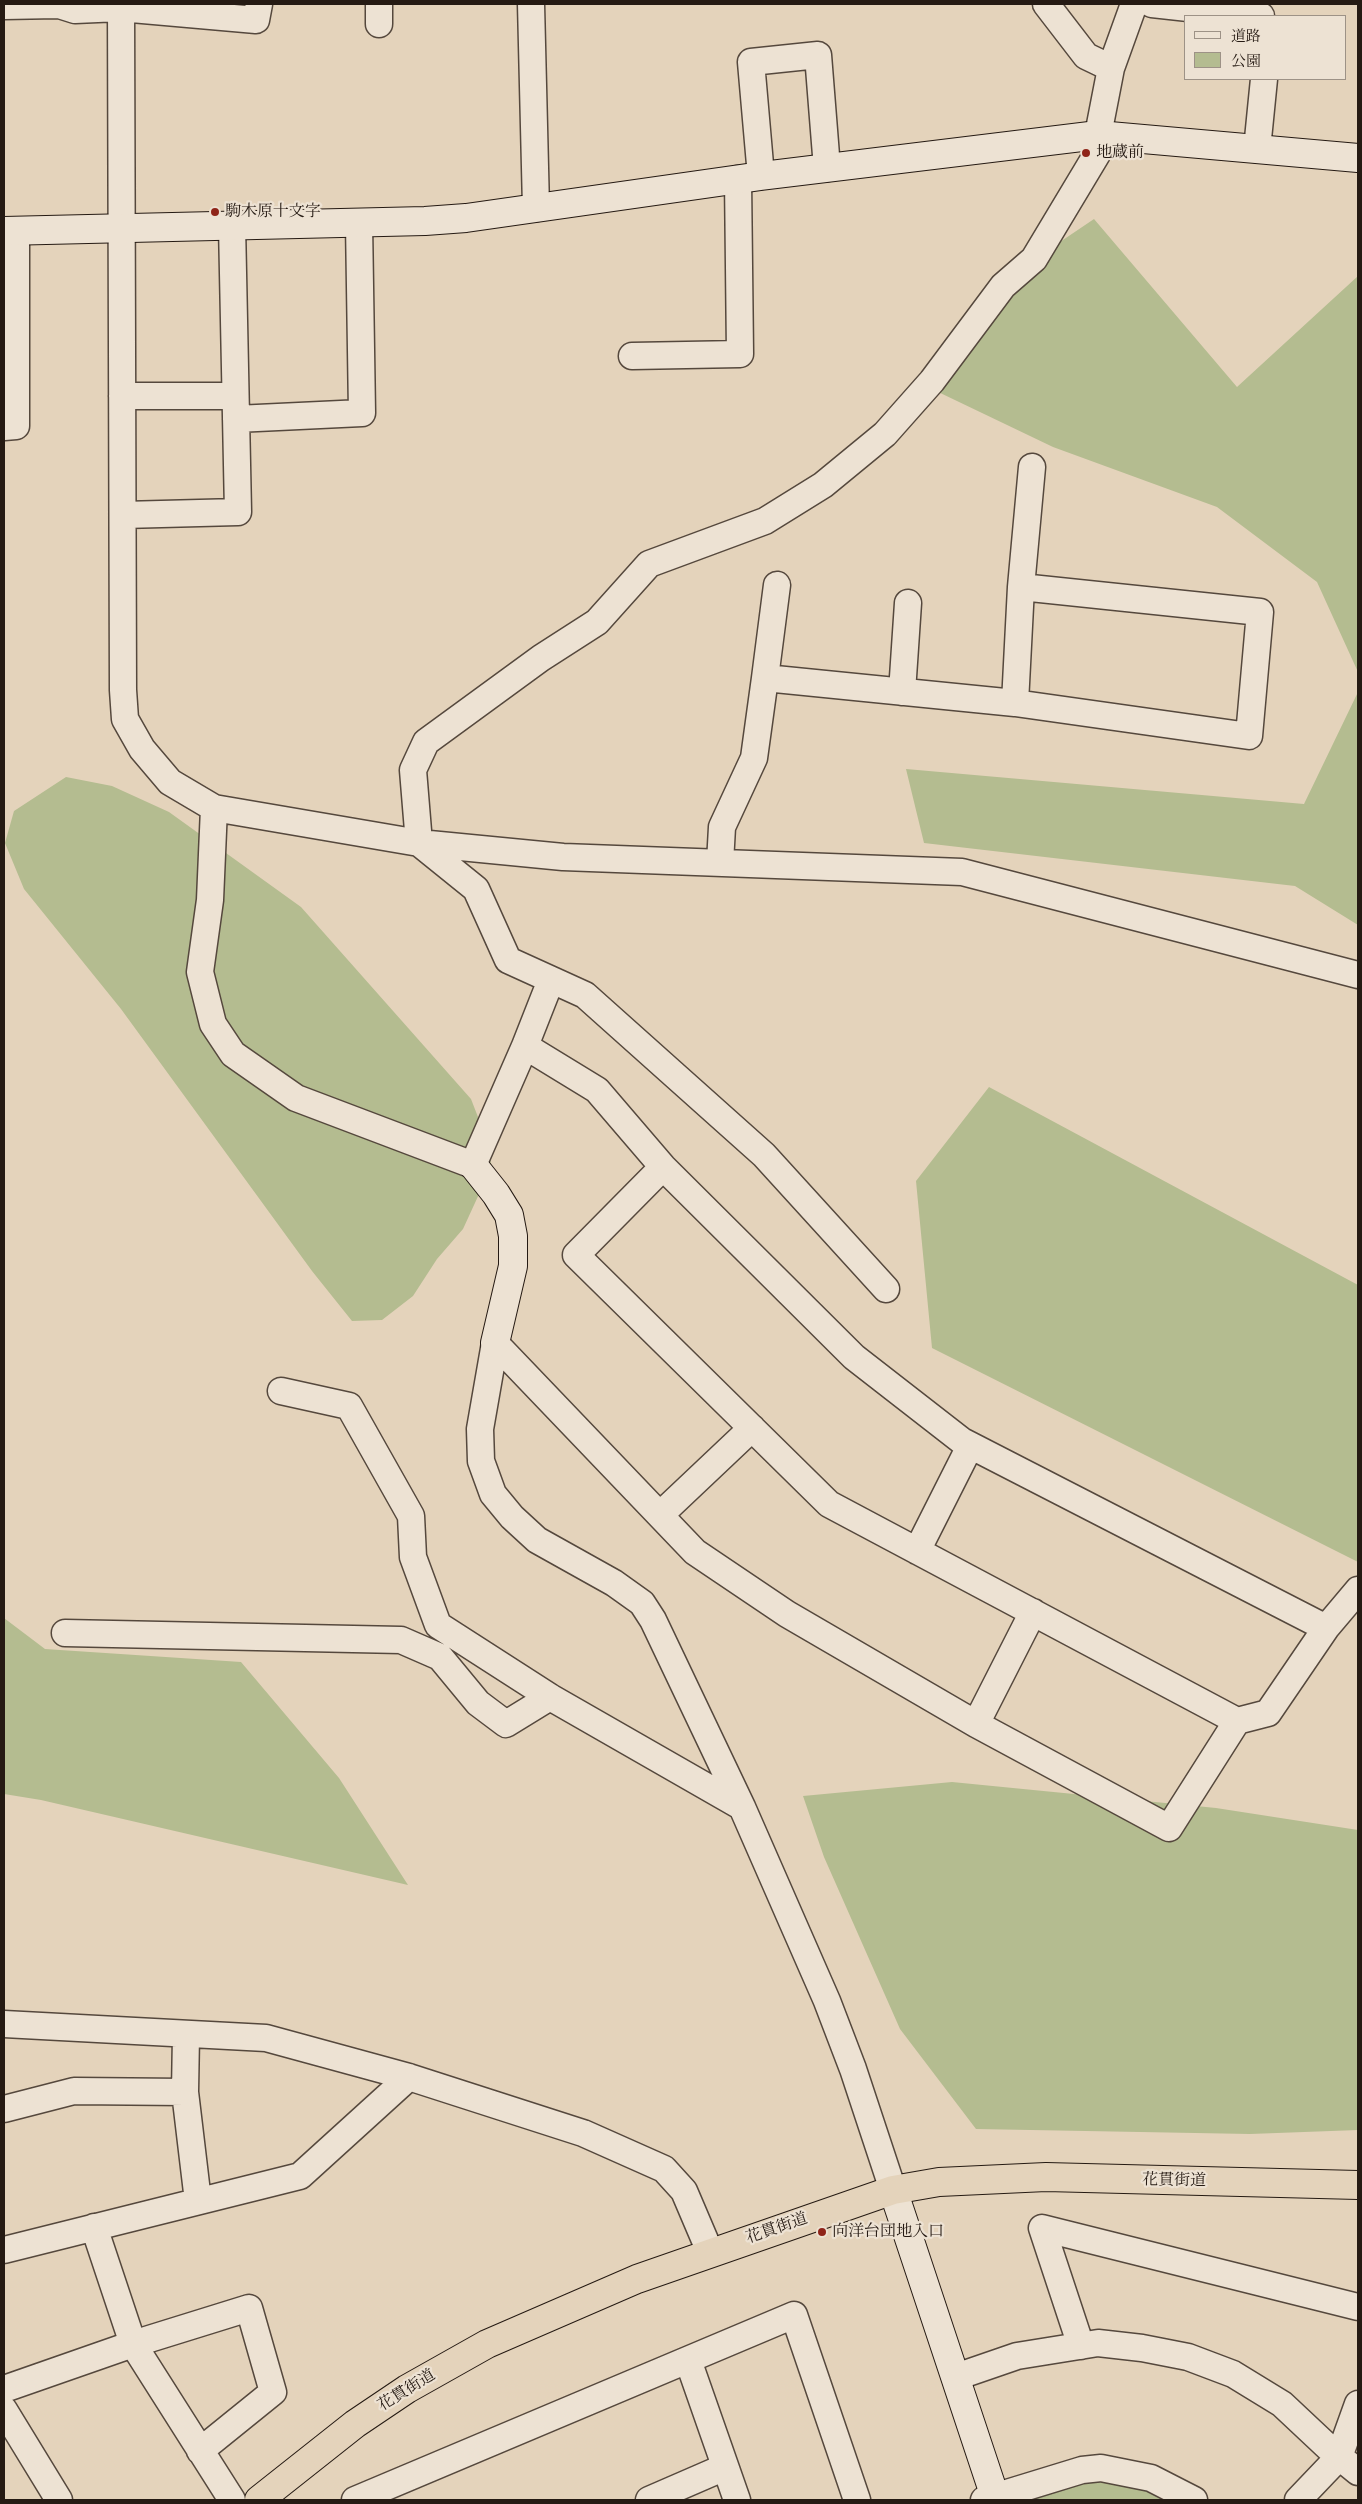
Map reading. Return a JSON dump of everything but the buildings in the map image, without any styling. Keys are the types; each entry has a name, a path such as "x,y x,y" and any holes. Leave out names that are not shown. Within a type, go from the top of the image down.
{"highway":[{"name":"花貫街道","path":"259,2500 355,2424 406,2389 488,2344 637,2279 710,2252 893,2190 956,2181 1046,2177 1358,2185"}],"street":[{"path":"4,6 57,4 75,10 120,6 256,20 259,4"},
{"path":"531,4 536,208"},
{"path":"1046,4 1086,56 1111,68"},
{"path":"886,1289 764,1155 585,995 508,960 476,889 419,843 413,770 426,742 541,658 597,622 648,564 765,521 823,485 885,434 932,381 1004,286 1034,259 1097,154 1098,135 1111,68 1134,4"},
{"path":"1152,4 1253,15"},
{"path":"120,6 125,718 142,750 170,782 214,808 419,843 563,856 962,872 1358,975"},
{"path":"632,356 740,354 749,178 752,62 818,55 827,168"},
{"path":"1257,149 1264,80"},
{"path":"4,427 16,426 10,231 359,223 466,218 749,178 1098,135 1358,158"},
{"path":"122,396 236,407 362,413 359,223"},
{"path":"123,515 238,512 232,226"},
{"path":"1015,703 1021,587 1032,467"},
{"path":"720,863 722,828 754,758 777,585"},
{"path":"766,678 1015,703 1249,736 1260,612 1021,587"},
{"path":"902,692 908,603"},
{"path":"214,808 210,900 200,972 213,1024 233,1054 296,1098 474,1165 496,1194 508,1216 513,1236 513,1266 495,1343 480,1429 481,1461 493,1494 512,1517 537,1540 614,1583 642,1603 662,1638 742,1807 827,2001 853,2069 956,2377 992,2499 1082,2470 1101,2468 1151,2478 1194,2500"},
{"path":"474,1165 551,980"},
{"path":"525,1046 597,1090 663,1167 854,1357 970,1446 1326,1628"},
{"path":"663,1167 576,1255 829,1504 1237,1721 1268,1713 1326,1628 1358,1590"},
{"path":"495,1343 695,1552 787,1614 976,1724 1169,1828 1237,1721"},
{"path":"281,1391 349,1406 411,1516 413,1557 438,1625 550,1697 742,1807"},
{"path":"660,1515 752,1428"},
{"path":"917,1551 970,1446"},
{"path":"976,1724 1032,1612"},
{"path":"65,1633 401,1640 440,1657 478,1703 506,1724 550,1697"},
{"path":"4,2024 266,2038 410,2076 583,2134 664,2169 684,2191 710,2252"},
{"path":"186,2034 185,2092 198,2201"},
{"path":"4,2250 300,2176 410,2076"},
{"path":"4,2109 74,2091 185,2092"},
{"path":"94,2227 133,2344 232,2500"},
{"path":"1081,2346 1042,2228 1358,2307"},
{"path":"4,2389 133,2344 249,2308 274,2392 200,2451"},
{"path":"354,2500 794,2315 857,2500"},
{"path":"956,2377 1017,2356 1098,2343 1142,2348 1188,2357 1233,2374 1282,2404 1349,2464"},
{"path":"688,2360 737,2500"},
{"path":"1298,2500 1349,2464 1358,2404"},
{"path":"4,2410 50,2497"},
{"path":"649,2500 725,2467"}],"green space":[{"path":"1094,219 1237,387 1358,276 1358,672 1317,582 1217,507 1053,447 934,390 1014,273"},
{"path":"1358,692 1358,925 1295,886 924,843 906,769 1304,804"},
{"path":"66,777 112,786 169,812 301,907 471,1099 490,1148 491,1168 463,1229 437,1259 413,1296 382,1320 352,1321 312,1271 121,1009 24,889 5,843 14,811"},
{"path":"989,1087 1358,1285 1358,1562 932,1348 916,1181"},
{"path":"4,1618 45,1649 241,1662 339,1778 408,1885 41,1800 4,1794"},
{"path":"952,1782 1216,1808 1358,1830 1358,2130 1250,2134 976,2129 900,2029 824,1857 803,1796"},
{"path":"1088,2469 1193,2500 996,2500"}],"place":[{"name":"地蔵前","path":"1086,153"},
{"name":"駒木原十文字","path":"215,212"},
{"name":"向洋台団地入口","path":"822,2232"}]}
